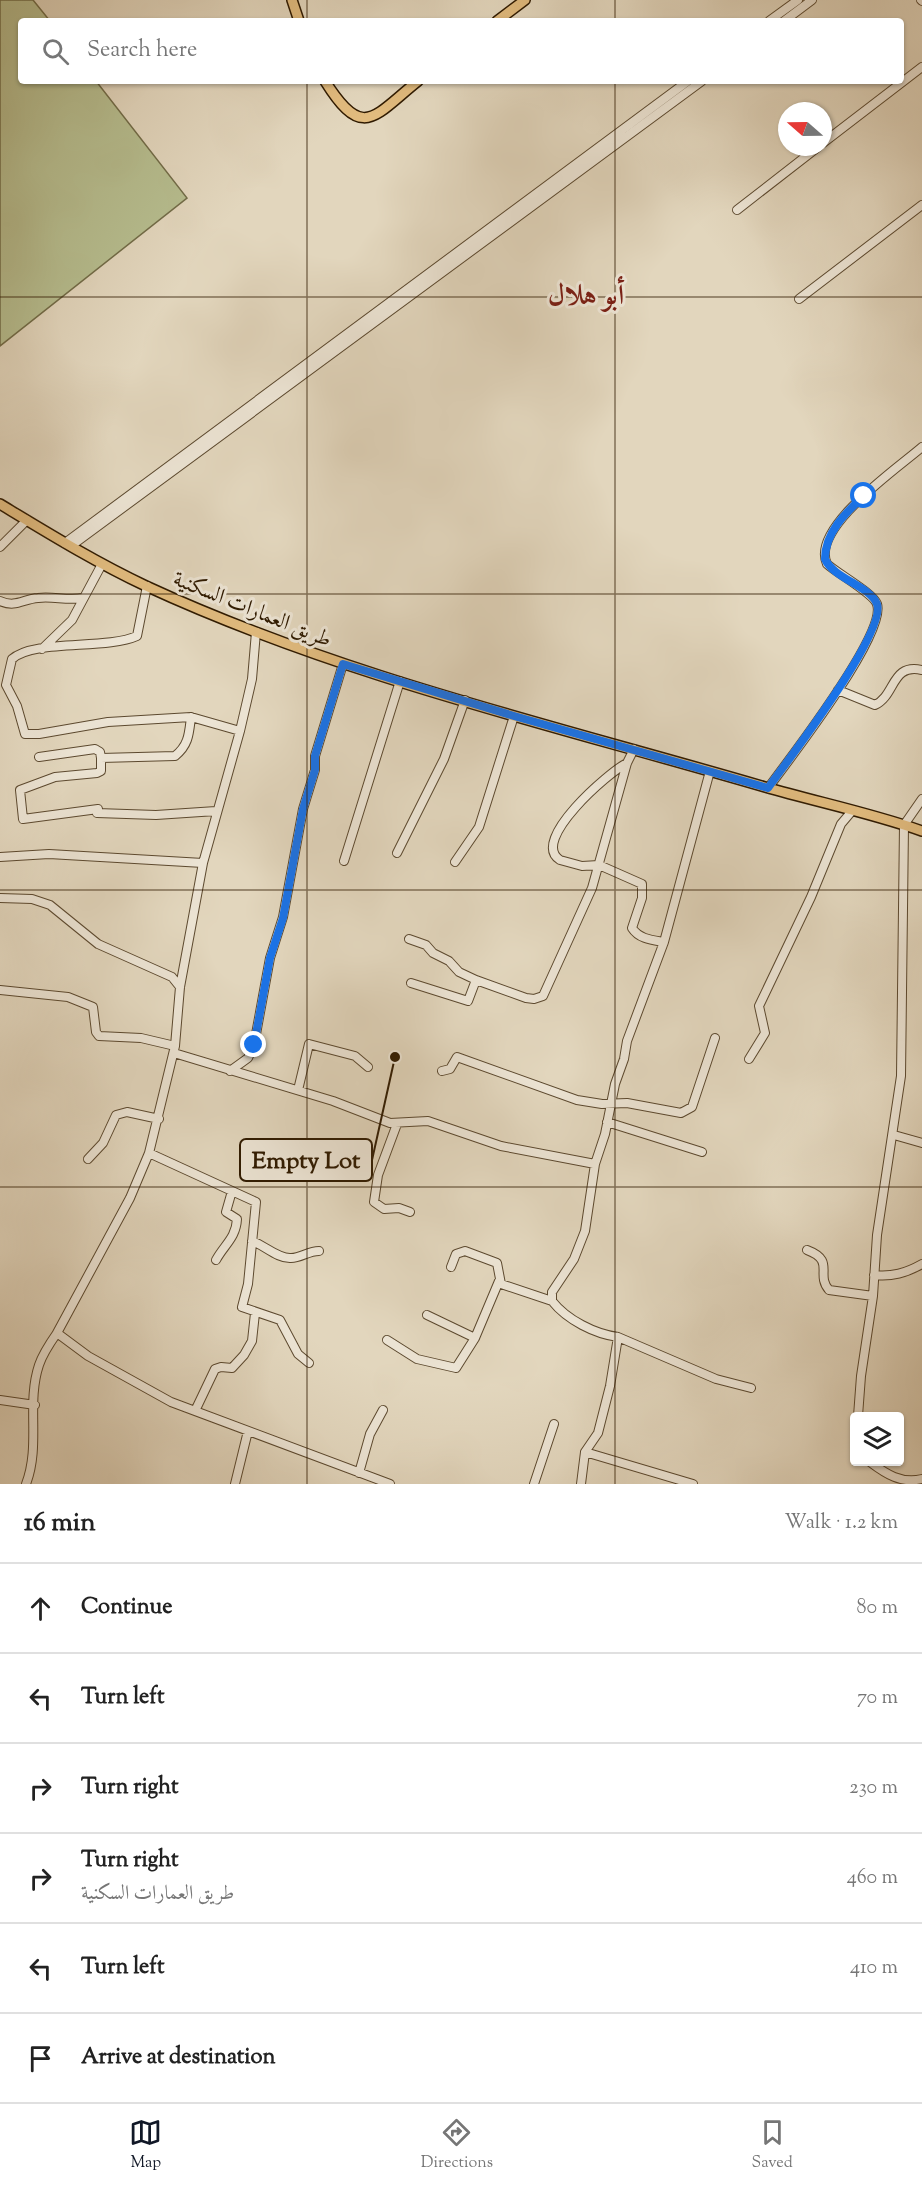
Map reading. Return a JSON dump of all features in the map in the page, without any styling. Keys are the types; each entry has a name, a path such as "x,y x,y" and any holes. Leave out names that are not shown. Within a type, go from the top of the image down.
{"main road":[{"path":"292,0 298,18"},
{"path":"501,18 525,0"},
{"path":"327,84 350,114 362,119 373,117 414,84"},
{"name":"طريق العمارات السكنية","path":"0,504 102,564 147,586 256,632 343,664 514,716 922,831"}],"street":[{"path":"774,18 798,0"},
{"path":"788,18 812,0"},
{"path":"904,81 922,67"},
{"path":"68,545 684,84"},
{"path":"68,545 698,84"},
{"path":"832,136 900,84"},
{"path":"737,210 806,156"},
{"path":"799,299 922,205"},
{"path":"768,788 838,690 870,635 878,611 873,598 827,564 825,552 829,537 854,505 922,447"},
{"path":"0,547 27,520"},
{"path":"42,649 65,629 102,564"},
{"path":"147,586 136,636 78,647 42,649 18,654 12,659 6,685 17,706 25,734 39,734 108,722 191,717 240,731"},
{"path":"0,601 9,605 40,597 56,600 83,598"},
{"path":"26,1484 34,1449 34,1388 40,1363 130,1198 149,1153 159,1119 175,1050 180,987 203,863 252,679 256,632"},
{"path":"230,1071 248,1058 254,1045 270,958 283,918 303,809 315,770 315,756 343,664"},
{"path":"838,690 875,705 882,702 896,678 904,671 913,667 922,670"},
{"path":"344,861 400,681"},
{"path":"397,853 444,759 465,700"},
{"path":"455,862 479,827 514,716"},
{"path":"101,758 175,756 183,750 189,739 191,717"},
{"path":"39,757 95,749 100,752 102,771 98,774 55,777 20,790 23,819 98,809 98,813 145,815 216,811"},
{"path":"409,939 426,945 433,953 449,961 459,972 477,980 526,998 534,999 543,996 592,888 627,763 634,749"},
{"path":"627,763 609,775 558,828 553,840 553,850 557,859 582,866 599,865 642,884 642,898 632,928 636,934 644,938 664,942"},
{"path":"552,1302 552,1292 574,1259 585,1231 595,1164 627,1041 664,942 710,771"},
{"path":"858,1412 861,1376 873,1296 877,1235 894,1135 901,1076 904,825 922,799"},
{"path":"749,1059 765,1034 759,1006 811,897 841,824 852,811"},
{"path":"0,856 49,854 203,863"},
{"path":"0,898 32,899 50,905 98,944 172,977 180,987"},
{"path":"411,983 465,1002 470,1000 477,980"},
{"path":"0,990 73,998 93,1007 96,1032 99,1036 141,1038 230,1071 298,1090 397,1124 428,1121 501,1146 595,1164"},
{"path":"442,1071 450,1069 458,1057 577,1100 602,1104 611,1102 681,1113 689,1110 715,1038"},
{"path":"298,1090 309,1044 355,1056 368,1067"},
{"path":"88,1159 103,1143 116,1115 127,1112 159,1119"},
{"path":"607,1122 702,1152"},
{"path":"397,1124 378,1175 374,1202 384,1209 399,1208 410,1212"},
{"path":"894,1135 922,1143"},
{"path":"149,1153 256,1202 248,1284 242,1305 244,1310 282,1322 296,1351 309,1363"},
{"path":"216,1260 232,1239 237,1223 237,1219 226,1212 232,1191"},
{"path":"252,1240 284,1257 294,1258 308,1251 319,1251"},
{"path":"807,1250 819,1255 823,1261 825,1285 829,1290 873,1296"},
{"path":"387,1340 417,1359 454,1368 475,1338 499,1281 497,1263 465,1251 456,1254 451,1267"},
{"path":"874,1275 886,1277 908,1272 922,1264"},
{"path":"499,1281 552,1302 570,1317 603,1335 618,1337 716,1379 751,1388"},
{"path":"195,1411 215,1369 232,1368 249,1348 255,1313"},
{"path":"427,1315 475,1338"},
{"path":"57,1333 88,1356 132,1382 195,1411 390,1484"},
{"path":"581,1484 585,1452 598,1432 610,1386 618,1337"},
{"path":"0,1400 35,1405"},
{"path":"359,1473 370,1434 382,1410"},
{"path":"534,1484 555,1424"},
{"path":"235,1484 248,1431"},
{"path":"585,1452 693,1484"},
{"path":"878,1466 900,1481 913,1482 922,1479"}],"green space":[{"path":"0,0 33,0 48,18 18,18 18,84 98,84 187,198 0,346"}],"place":[{"name":"Empty Lot","path":"395,1057"}],"district":[{"name":"أبو هلال","path":"586,294"}],"route":[{"path":"254,1045 270,958 283,918 292,856 315,770 315,756 343,664 514,716 610,741 768,788 838,690 860,655 878,611 877,603 873,598 836,572 825,559 829,537 841,520 864,496"}]}
